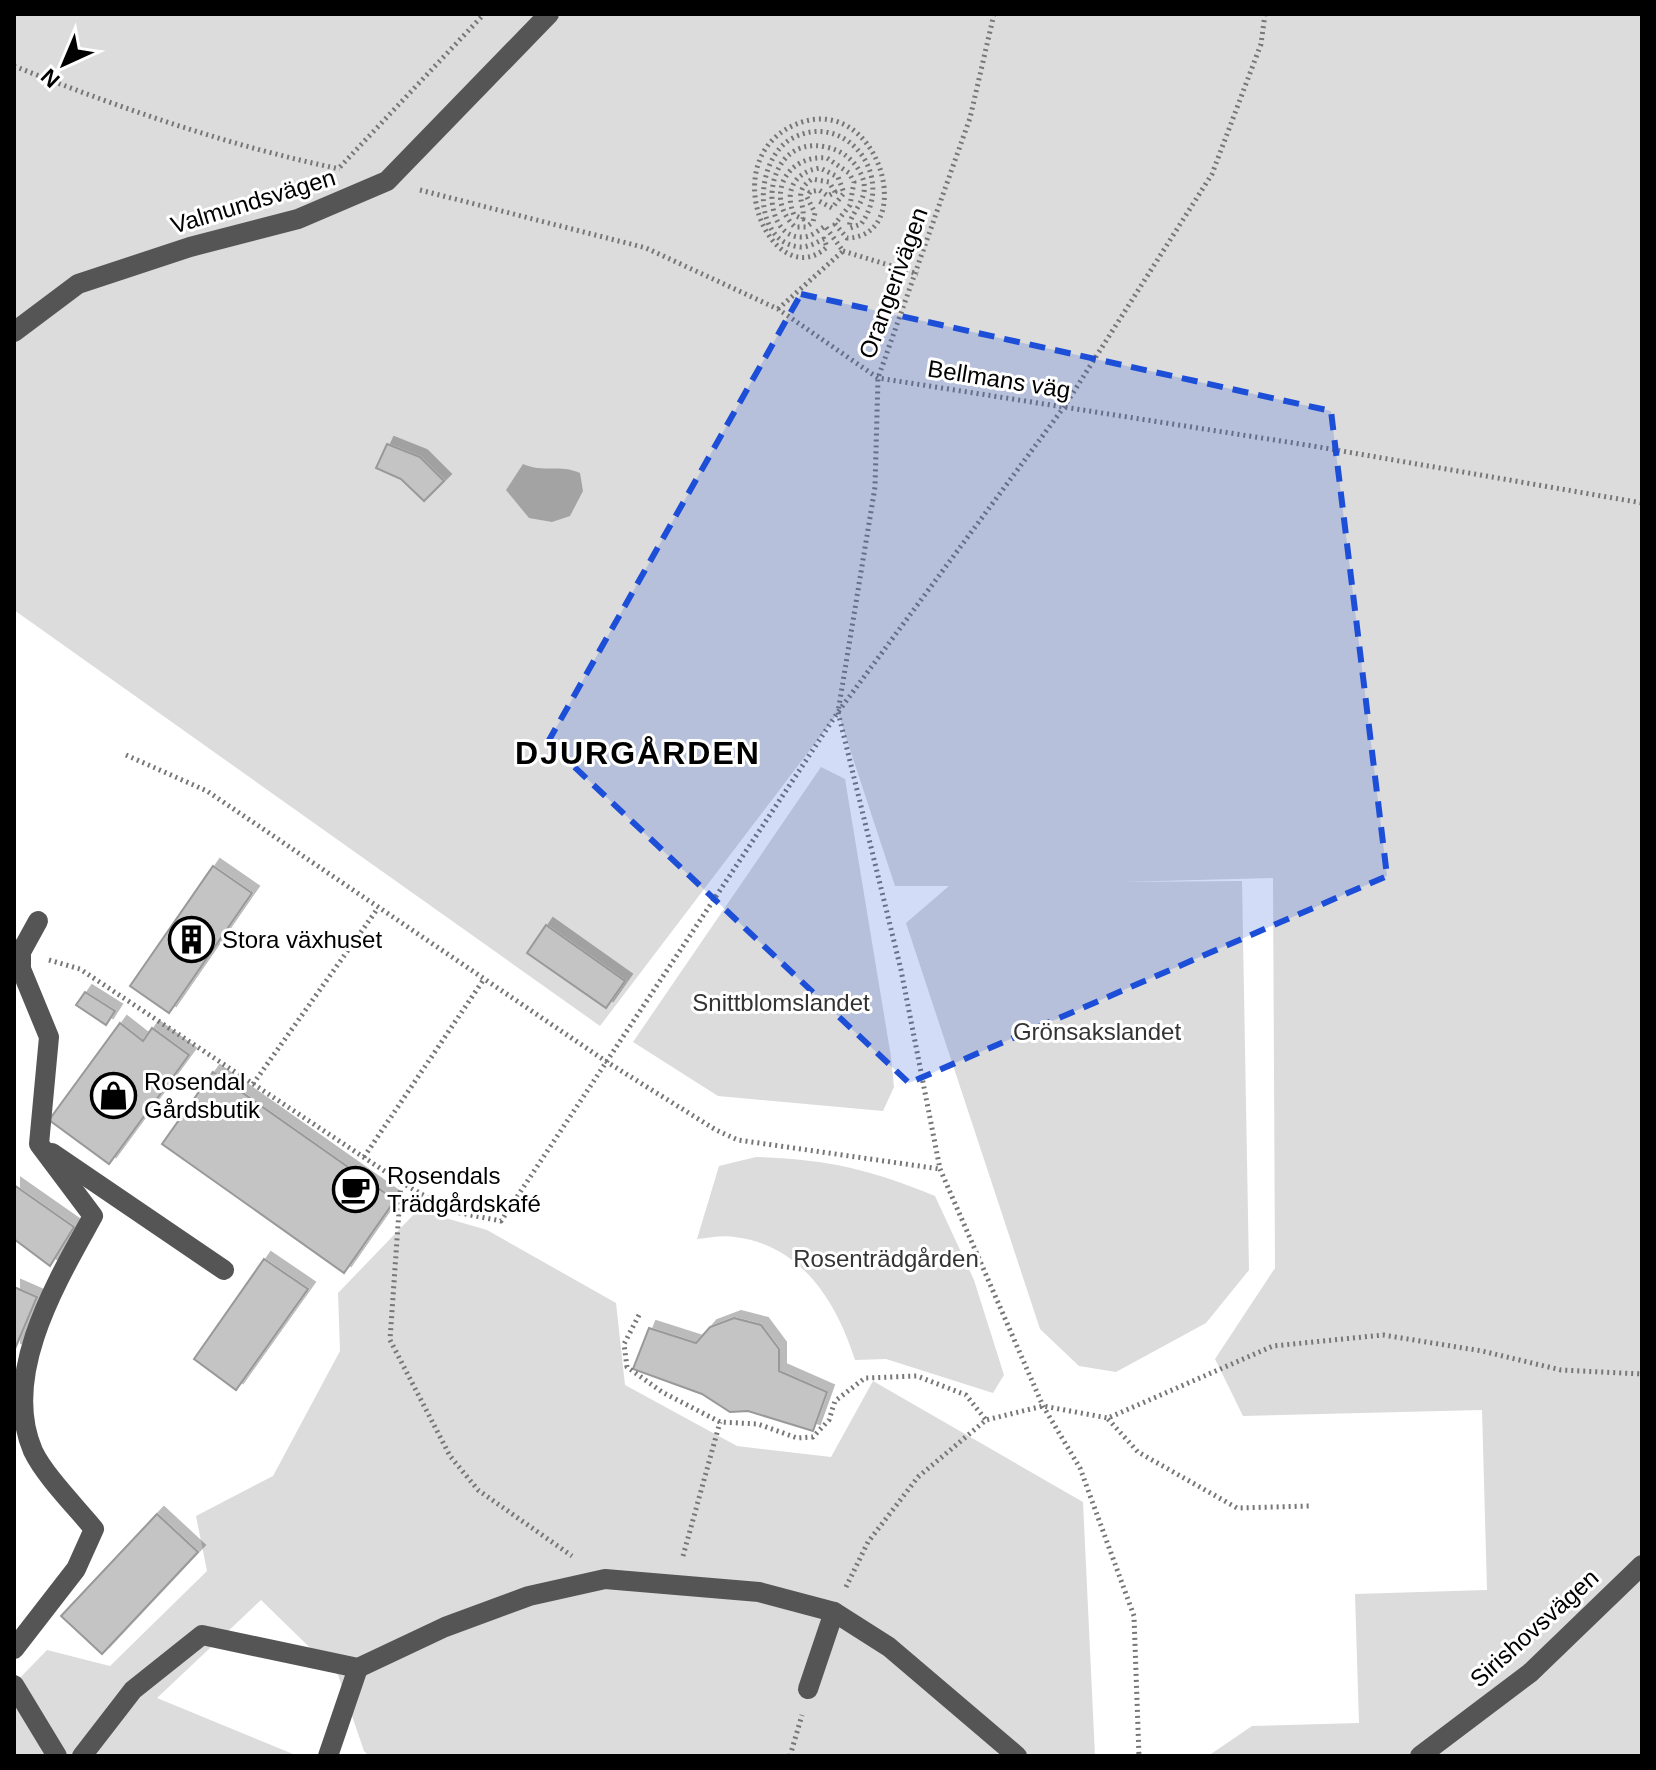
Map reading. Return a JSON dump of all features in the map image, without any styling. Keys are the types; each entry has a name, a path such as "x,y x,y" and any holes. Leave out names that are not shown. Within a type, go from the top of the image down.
{"street":[{"name":"Valmundsvägen","path":"14,332 78,284 190,247 298,219 387,181 549,14"},
{"path":"14,1649 76,1569 94,1529 34,1452 21,1402 40,1312 93,1216 39,1144 49,1037 21,969 18,950 38,921"},
{"path":"39,1144 224,1270"},
{"name":"Sirishovsvägen","path":"1420,1756 1530,1673 1642,1565"},
{"path":"82,1756 133,1690 202,1635 358,1668 445,1627 529,1596 605,1579 759,1592 834,1612 889,1647 1017,1756"},
{"path":"808,1689 834,1612"},
{"path":"328,1756 358,1668"},
{"path":"14,1685 57,1756"}],"path":[{"path":"338,169 484,14"},
{"name":"Orangerivägen","path":"838,712 875,487 878,378 918,274 970,118 994,14"},
{"path":"18,950 80,969 401,1182 450,1211 501,1221 838,712 1064,407 1212,174 1261,44 1265,14"},
{"name":"Bellmans väg","path":"14,66 172,123 286,159 387,181 646,248 778,309 878,378 1642,503"},
{"path":"817,200 832,208 841,201 844,193 838,177 820,168 803,172 789,195 794,215 801,220 804,216 798,197 801,188 812,179 829,182 835,192 832,195 815,190 807,197 815,213 813,222 806,227 795,227 783,212 780,199 785,175 791,167 808,158 827,158 849,173 854,182 850,205 835,224 842,234 856,238 868,231 878,218 886,185 880,162 870,144 834,122 813,120 794,125 777,136 765,151 756,171 756,211 770,239 782,249 811,255 827,247 824,239 800,247 779,236 765,210 763,180 770,162 792,139 825,133 843,139 858,149 870,166 875,185 870,212 855,229 848,225 864,199 865,184 852,160 841,152 818,145 791,152 774,176 770,193 780,224 789,233 807,237 825,226 843,251 918,274"},
{"path":"778,309 843,251"},
{"path":"838,712 901,970 940,1169 1043,1406 1080,1468 1134,1616 1139,1756"},
{"path":"126,755 207,791 607,1062 716,1130 738,1140 940,1169"},
{"path":"253,1084 378,908"},
{"path":"364,1157 484,979"},
{"path":"401,1182 390,1340 436,1430 450,1456 478,1490 605,1579"},
{"path":"639,1315 624,1344 627,1367 662,1392 720,1422 758,1424 797,1438 813,1437 829,1420 835,1401 865,1378 917,1376 966,1395 986,1420"},
{"path":"834,1612 868,1542 918,1477 986,1420 1043,1406 1108,1418 1273,1346 1383,1335 1482,1351 1561,1370 1642,1374"},
{"path":"1108,1418 1138,1452 1237,1508 1309,1506"},
{"path":"675,1585 720,1422"},
{"path":"790,1756 808,1689"}],"highlighted area":[{"path":"801,294 1331,411 1387,876 909,1083 548,742"}],"green space":[{"name":"Grönsakslandet","path":"14,14 1642,14 1642,1756 1208,1756 1252,1726 1359,1723 1355,1594 1487,1590 1482,1410 1243,1416 1215,1359 1275,1268 1273,878 1120,882 1242,881 1249,1270 1206,1323 1116,1372 1079,1366 1040,1329 906,923 949,886 895,886 838,713 600,1026 14,610"},
{"name":"Snittblomslandet","path":"821,767 845,779 891,1057 894,1087 883,1111 718,1096 633,1042"},
{"name":"Rosenträdgården","path":"756,1157 847,1167 935,1196 974,1280 1004,1375 993,1393 886,1359 855,1360 827,1298 798,1264 759,1242 730,1236 697,1239 719,1166"},
{"path":"418,1210 487,1230 616,1303 625,1385 737,1446 831,1457 873,1381 1083,1502 1095,1756 369,1756 364,1751 338,1675 261,1600 157,1698 298,1756 14,1756 14,1684 47,1650 110,1666 207,1571 196,1516 273,1476 340,1351 338,1293"}],"shaded area":[{"path":"523,464 580,473 583,491 570,516 552,522 529,518 506,490"}],"building":[{"path":"387,444 420,457 444,481 424,501 401,479 376,468"},
{"name":"Stora växhuset","path":"213,866 252,893 169,1013 130,986"},
{"path":"546,925 625,981 606,1008 527,953"},
{"path":"85,992 115,1011 106,1025 76,1005"},
{"name":"Rosendal Gårdsbutik","path":"120,1023 143,1041 152,1028 189,1055 109,1164 49,1120"},
{"path":"213,1072 395,1200 344,1273 162,1144"},
{"path":"14,1185 74,1227 50,1266 14,1239"},
{"path":"264,1259 308,1289 236,1390 194,1359"},
{"path":"14,1287 37,1297 14,1351"},
{"path":"734,1318 761,1325 779,1349 779,1371 827,1392 813,1431 748,1411 730,1412 702,1394 633,1369 649,1328 696,1343 710,1327"},
{"path":"157,1514 198,1552 102,1654 61,1616"}],"place":[{"name":"Stora växhuset","path":"191,939"},
{"name":"Rosendal Gårdsbutik","path":"113,1095"},
{"name":"Rosendals Trädgårdskafé","path":"356,1189"}],"district":[{"name":"DJURGÅRDEN","path":"638,753"}]}
